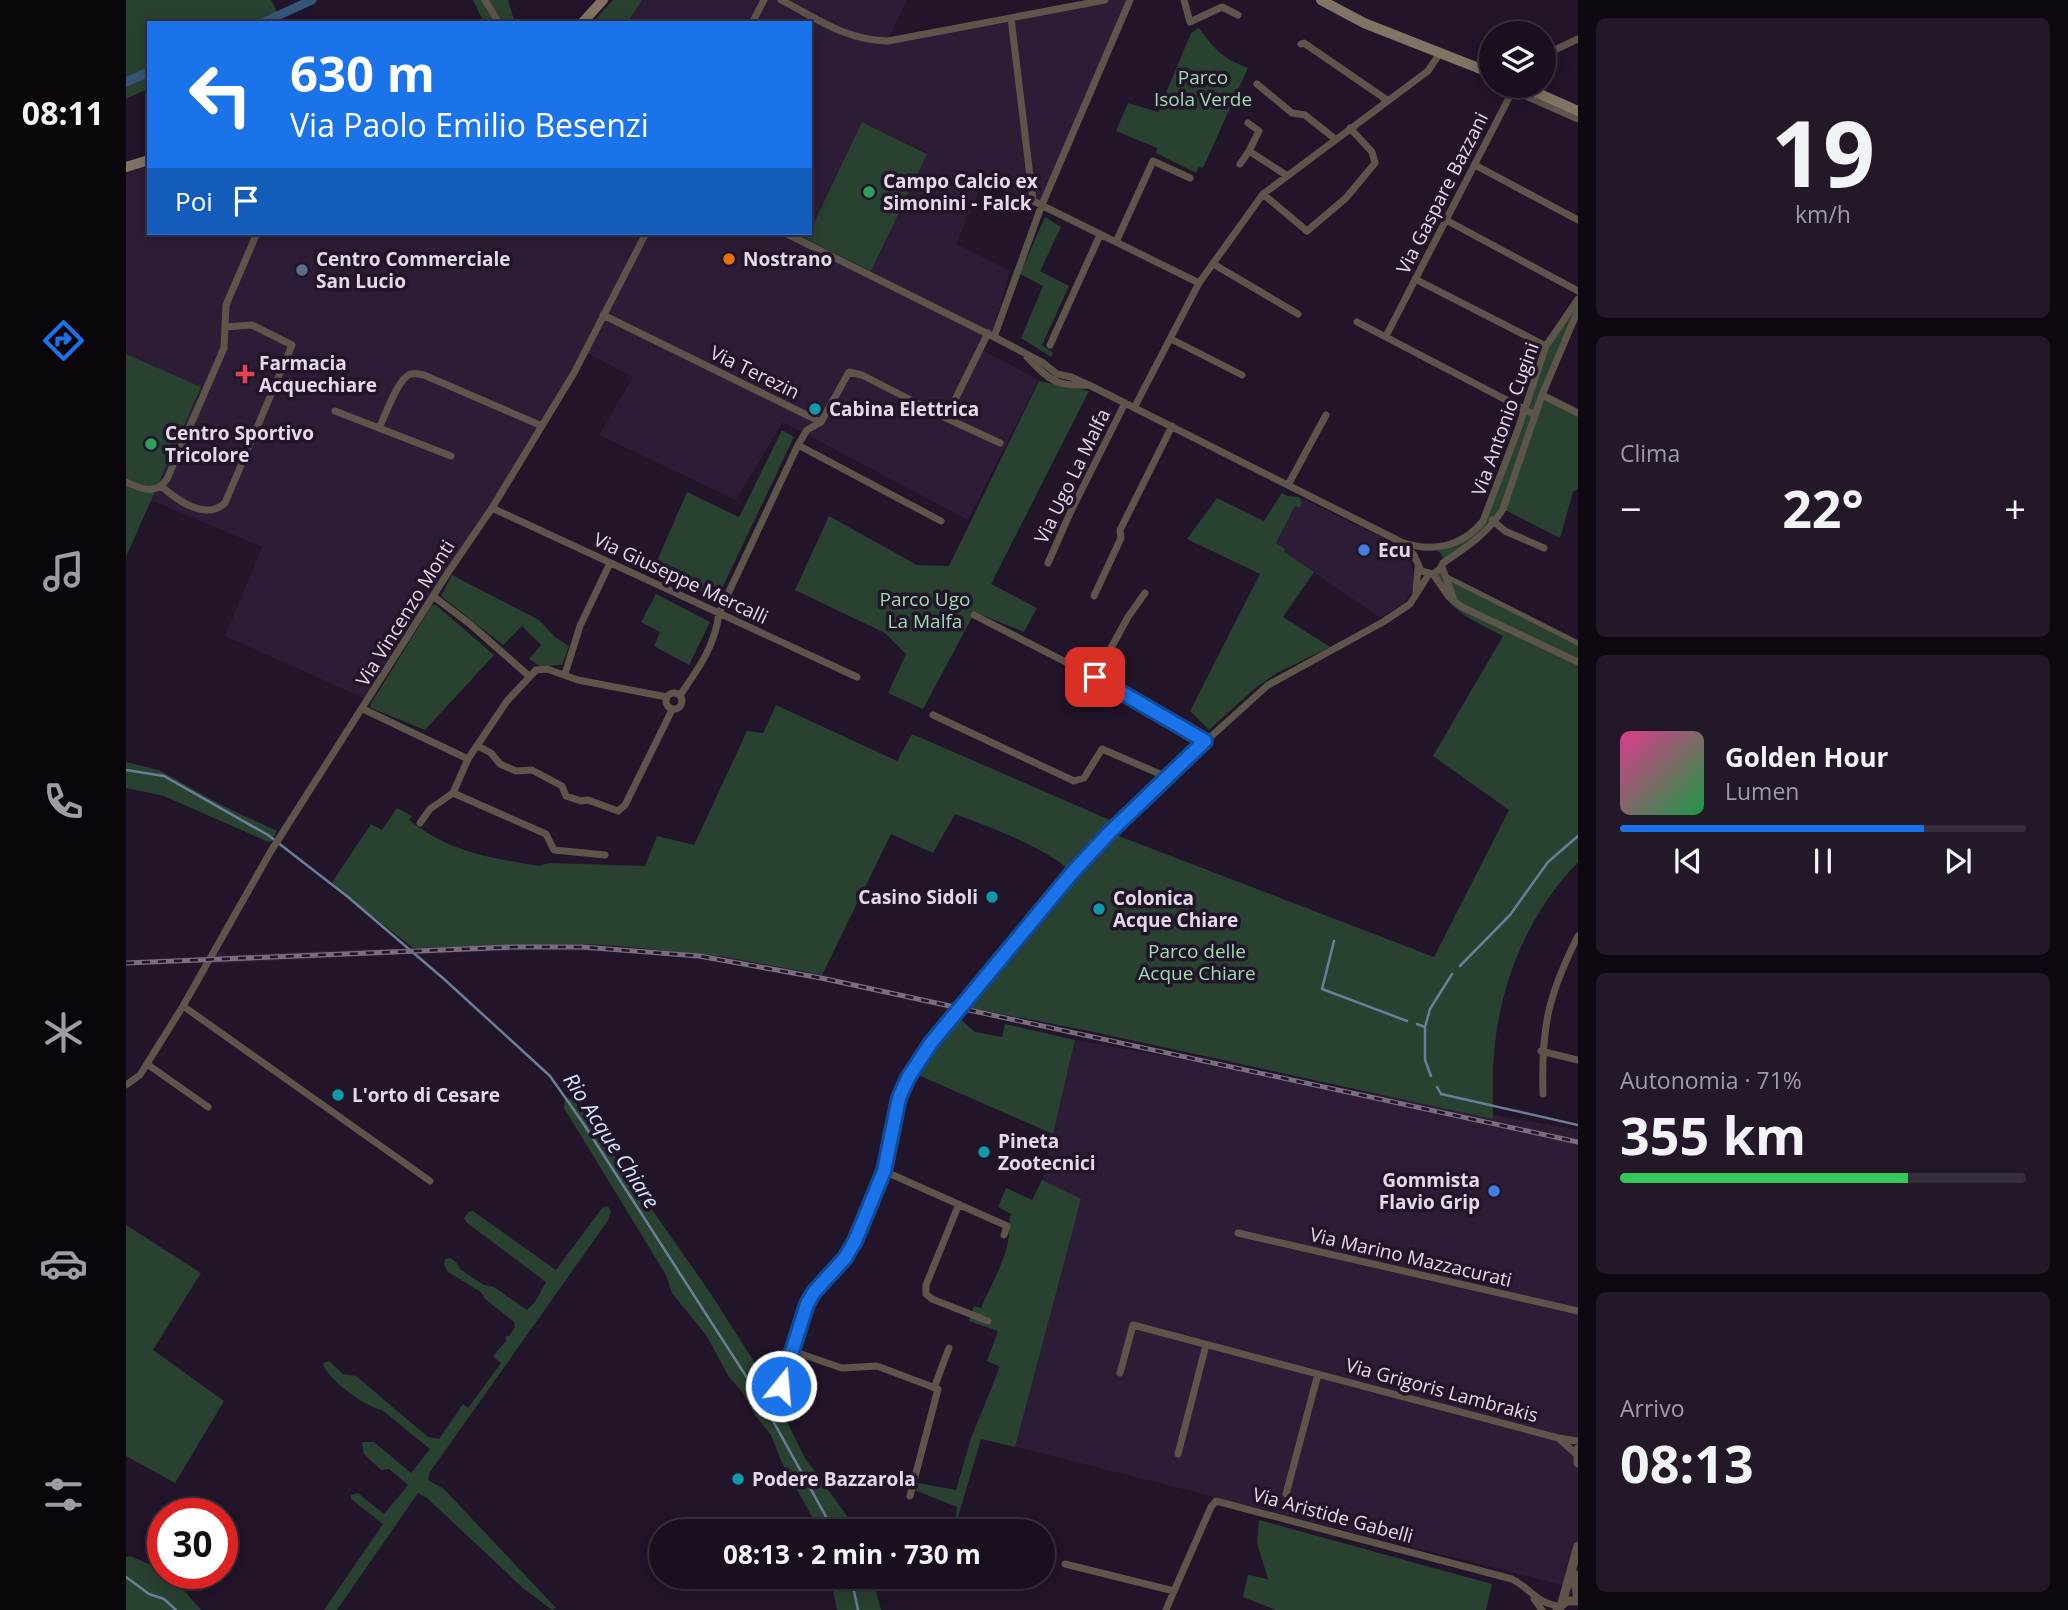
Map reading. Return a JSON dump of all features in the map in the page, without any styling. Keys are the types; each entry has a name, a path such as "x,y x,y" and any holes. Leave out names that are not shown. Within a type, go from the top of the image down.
{"main road":[{"path":"584,21 603,0"},
{"path":"1321,0 1364,23 1479,66"},
{"path":"1549,98 1578,111"},
{"path":"126,167 147,161"}],"street":[{"path":"485,0 498,21"},
{"path":"753,21 764,0"},
{"path":"780,0 850,36 888,41 1105,0"},
{"path":"946,418 991,335 1041,207 1130,0"},
{"path":"1184,0 1190,22 1222,7 1238,15"},
{"path":"1011,18 1031,197 1041,207 1199,283"},
{"path":"1556,49 1578,39"},
{"path":"1301,44 1304,43 1387,100"},
{"path":"1134,408 1199,283 1215,265 1263,194 1428,71 1440,53"},
{"path":"1257,84 1292,113 1305,115 1335,139"},
{"name":"Via Gaspare Bazzani","path":"1386,336 1512,92 1578,119"},
{"path":"1240,164 1259,131 1248,123"},
{"path":"1263,194 1307,231 1346,198 1375,163 1372,152 1350,128"},
{"path":"1249,151 1286,175"},
{"path":"1116,242 1153,161 1190,178"},
{"path":"1475,165 1578,220"},
{"path":"1446,220 1578,291"},
{"path":"126,482 149,490 161,486 167,479 224,348 226,305 256,235"},
{"name":"Via Vincenzo Monti","path":"126,1085 140,1075 147,1064 271,851 492,508 574,373 645,235"},
{"path":"789,235 991,335 1024,354 1046,377 1056,383 1089,385 1401,542 1416,559 1419,568 1416,592"},
{"path":"1050,345 1100,235"},
{"path":"1215,265 1298,314"},
{"path":"1415,279 1546,346"},
{"name":"Via Antonio Cugini","path":"1401,542 1436,549 1475,532 1486,515 1546,346 1578,299"},
{"name":"Via Antonio Cugini","path":"781,1386 807,1304 814,1292 845,1258 857,1236 884,1171 899,1098 908,1078 931,1043 1072,873 1110,832 1205,741 1268,685 1383,622 1410,604 1431,574 1485,533 1495,522 1503,509 1542,394 1578,310"},
{"name":"Via Terezin","path":"603,315 821,422"},
{"path":"1357,322 1535,415"},
{"path":"161,486 179,500 206,511 216,510 225,503 292,345 252,325 225,327"},
{"path":"1171,339 1242,375"},
{"path":"680,695 701,665 716,634 719,613 798,445 807,430 821,422 849,372 862,375 1000,443"},
{"path":"379,428 402,382 408,375 416,374 424,375 542,426"},
{"path":"1542,394 1578,413"},
{"name":"Via Ugo La Malfa","path":"1048,563 1061,531 1125,403"},
{"path":"335,411 451,456"},
{"path":"1288,485 1326,415"},
{"path":"1094,596 1121,538 1120,530 1172,426"},
{"path":"798,445 941,521"},
{"name":"Via Giuseppe Mercalli","path":"492,508 858,677"},
{"name":"Via Antonio Cugini","path":"1486,515 1505,531 1544,548"},
{"path":"1416,559 1426,548"},
{"path":"1436,549 1442,555 1445,576 1455,601"},
{"path":"565,674 579,626 610,563"},
{"path":"1419,568 1431,574 1449,597 1464,608 1578,662"},
{"path":"1445,576 1578,643"},
{"path":"1095,677 1128,617 1146,593"},
{"path":"433,596 470,624 529,676"},
{"path":"974,615 1095,677 1205,741"},
{"path":"420,824 430,809 453,793 468,759 508,701 536,670 547,669 578,680 667,697 674,693 680,695"},
{"path":"478,746 491,753 500,764 516,771 532,770 562,786 566,796 581,801 588,800 618,811 625,805 672,710 681,707 683,703 680,695"},
{"path":"667,697 667,706 672,710"},
{"path":"363,709 468,759"},
{"path":"933,715 1074,781 1084,778 1102,749 1167,777"},
{"path":"453,793 546,834 554,850 606,855"},
{"path":"1543,1094 1541,1051 1547,1014 1557,979 1574,954 1578,936"},
{"path":"183,1006 430,1181"},
{"path":"1541,1051 1578,1060"},
{"path":"147,1064 208,1107"},
{"path":"884,1171 1007,1226 1004,1235"},
{"path":"959,1204 926,1285 926,1294 932,1299 988,1321"},
{"name":"Via Marino Mazzacurati","path":"1238,1234 1578,1311"},
{"name":"Via Grigoris Lambrakis","path":"1120,1373 1133,1325 1558,1438 1578,1441"},
{"path":"1178,1454 1206,1345"},
{"path":"934,1388 948,1348"},
{"path":"792,1351 842,1368 877,1366 938,1389 910,1496"},
{"name":"Via Grigoris Lambrakis","path":"1286,1494 1318,1374"},
{"name":"Via Grigoris Lambrakis","path":"1558,1438 1577,1455"},
{"name":"Via Aristide Gabelli","path":"1166,1610 1216,1501 1512,1579 1545,1604 1560,1606"},
{"path":"1560,1606 1573,1570 1578,1546"},
{"path":"1065,1564 1174,1591"},
{"path":"1560,1606 1570,1600 1578,1601 1573,1570"},
{"name":"Via Aristide Gabelli","path":"1533,1595 1542,1610"}],"shaded area":[{"path":"642,0 907,0 889,38 1104,0 1130,0 1041,207 984,180 956,244 1010,271 993,331 989,330 980,349 1039,380 968,520 783,422 736,500 599,435 633,377 585,352 368,700 225,636 262,547 151,500 126,551 126,172 147,165 147,235 808,235 806,239 871,270 927,153 862,122 812,226 812,21 628,21"},
{"path":"1299,497 1395,544 1412,566 1414,576 1414,586 1405,602 1381,618 1284,552 1276,543 1295,506 1300,508 1302,503"},
{"path":"582,944 726,957 955,1005 951,1010 816,979 725,962 633,952 417,952 417,948"},
{"path":"394,948 396,955 208,964 215,952 223,952 226,955"},
{"path":"1075,1040 1578,1130 1578,1589 981,1438"}],"green space":[{"path":"126,0 271,0 279,21 147,21 147,89 126,99"},
{"path":"473,0 508,0 514,21 483,21"},
{"path":"613,0 642,0 628,21 594,21"},
{"name":"Parco Isola Verde","path":"1199,28 1220,53 1248,68 1203,168 1199,167 1196,173 1156,153 1157,148 1116,131 1128,103 1158,112 1191,33"},
{"name":"Campo Calcio ex Simonini - Falck","path":"862,122 927,154 871,271 806,239 808,235 812,235 812,226"},
{"path":"1045,217 1061,227 1040,271 1069,286 1042,345 1053,353 1051,357 1021,338 1043,286 1020,274"},
{"path":"1578,299 1578,310 1542,394 1578,413 1578,489 1573,492 1560,538 1503,509 1495,522 1443,563 1442,555 1436,549 1461,540 1483,521 1546,346"},
{"name":"Centro Sportivo Tricolore","path":"126,354 201,387 126,557"},
{"name":"Parco Ugo La Malfa","path":"1039,381 1089,391 991,584 1037,608 1024,632 975,612 923,709 888,693 906,654 885,633 795,590 829,516 917,565 949,566"},
{"path":"782,430 794,437 717,599 653,570 687,492 739,517"},
{"path":"1282,493 1299,497 1302,503 1300,508 1295,506 1276,543 1285,549 1284,552 1314,572 1283,617 1330,647 1277,673 1254,689 1209,730 1190,711 1260,574 1187,539 1217,498 1264,521"},
{"name":"Parco delle Acque Chiare","path":"1438,571 1578,642 1578,862 1560,882 1531,927 1510,975 1497,1027 1493,1119 1089,1031 965,1007 1025,934 1034,928 1115,836 1111,833 1434,957 1509,810 1433,756 1503,636 1470,619 1452,605 1438,587 1433,574"},
{"path":"452,575 539,620 555,637 569,646 562,665 540,666 529,659 541,645 522,626 503,645 441,596"},
{"path":"656,594 710,622 689,665 654,646 660,632 641,622"},
{"path":"432,605 436,605 494,655 425,730 371,708 370,705"},
{"path":"776,705 897,761 912,734 1117,823 1072,873 1034,847 955,814 933,853 891,834 822,975 726,957 618,946 582,944 413,948 331,884 371,824 382,830 397,808 412,816 409,820 440,840 487,856 539,866 549,863 645,866 657,836 694,845 747,731 763,733"},
{"path":"126,762 159,770 223,806 277,831 271,842 266,841 164,796 126,788"},
{"path":"958,1017 975,1032 1002,1037 1005,1024 1075,1040 1053,1134 916,1074"},
{"path":"565,1098 573,1099 711,1294 767,1382 805,1458 849,1519 813,1519 782,1463 771,1435 729,1377 706,1335 672,1293 666,1275 564,1108"},
{"path":"1042,1180 1081,1199 1015,1447 981,1439 956,1519 957,1507 912,1489 913,1482 956,1490 971,1438 1000,1367 987,1361 998,1331 969,1321 974,1306 981,1308 1008,1244 1011,1214 998,1207 1006,1188 1032,1200"},
{"path":"608,1206 611,1212 609,1219 430,1472 428,1480 444,1489 556,1608 552,1610 523,1588 426,1497 418,1493 337,1610 324,1610 383,1524 351,1499 351,1495 358,1493 384,1514 408,1485 389,1469 381,1470 364,1454 362,1442 374,1442 411,1473 430,1449 382,1410 348,1392 331,1377 323,1363 329,1361 343,1374 356,1376 428,1437 439,1439 463,1404 468,1408 501,1363 493,1356 515,1327 514,1322 485,1299 481,1292 448,1272 444,1265 445,1259 450,1258 461,1270 484,1285 494,1287 527,1310 535,1302 546,1282 467,1223 464,1218 468,1212 473,1211 556,1270 602,1208"},
{"path":"126,1225 201,1273 153,1350 224,1401 175,1483 126,1456"},
{"path":"1259,1520 1492,1584 1486,1610 1276,1610 1243,1597 1248,1575 1268,1579 1257,1543"},
{"path":"126,1557 147,1563 147,1589 183,1589 201,1610 126,1610"},
{"path":"833,1589 875,1589 881,1610 837,1610"}],"waterway":[{"path":"266,21 312,0"},
{"path":"126,82 147,73"},
{"name":"Rio Acque Chiare","path":"126,770 164,776 268,835 348,897 444,979 550,1076 762,1401 827,1519"},
{"path":"1460,966 1510,915 1548,862 1578,836"},
{"path":"1334,941 1322,989 1407,1021"},
{"path":"1425,1027 1430,1009 1452,974"},
{"path":"1417,1024 1425,1027 1425,1060 1431,1076"},
{"path":"1437,1087 1441,1094 1578,1125"},
{"path":"126,1577 149,1594 164,1599 176,1610"},
{"name":"Rio Acque Chiare","path":"854,1589 858,1610"}],"railway":[{"path":"126,963 513,947 582,947 699,956 821,978 1578,1142"}],"place":[{"name":"Campo Calcio ex Simonini - Falck","path":"869,192"},
{"name":"Nostrano","path":"729,259"},
{"name":"Centro Commerciale San Lucio","path":"302,270"},
{"name":"Farmacia Acquechiare","path":"245,374"},
{"name":"Cabina Elettrica","path":"815,409"},
{"name":"Centro Sportivo Tricolore","path":"151,444"},
{"name":"Ecu","path":"1364,550"},
{"name":"Casino Sidoli","path":"992,897"},
{"name":"Colonica Acque Chiare","path":"1099,909"},
{"name":"L'orto di Cesare","path":"338,1095"},
{"name":"Pineta Zootecnici","path":"984,1152"},
{"name":"Gommista Flavio Grip","path":"1494,1191"},
{"name":"Podere Bazzarola","path":"738,1479"}],"route":[{"path":"781,1386 807,1304 814,1292 845,1258 871,1205 887,1160 899,1098 908,1078 931,1043 957,1008 1072,873 1110,832 1205,741 1095,677"}]}
